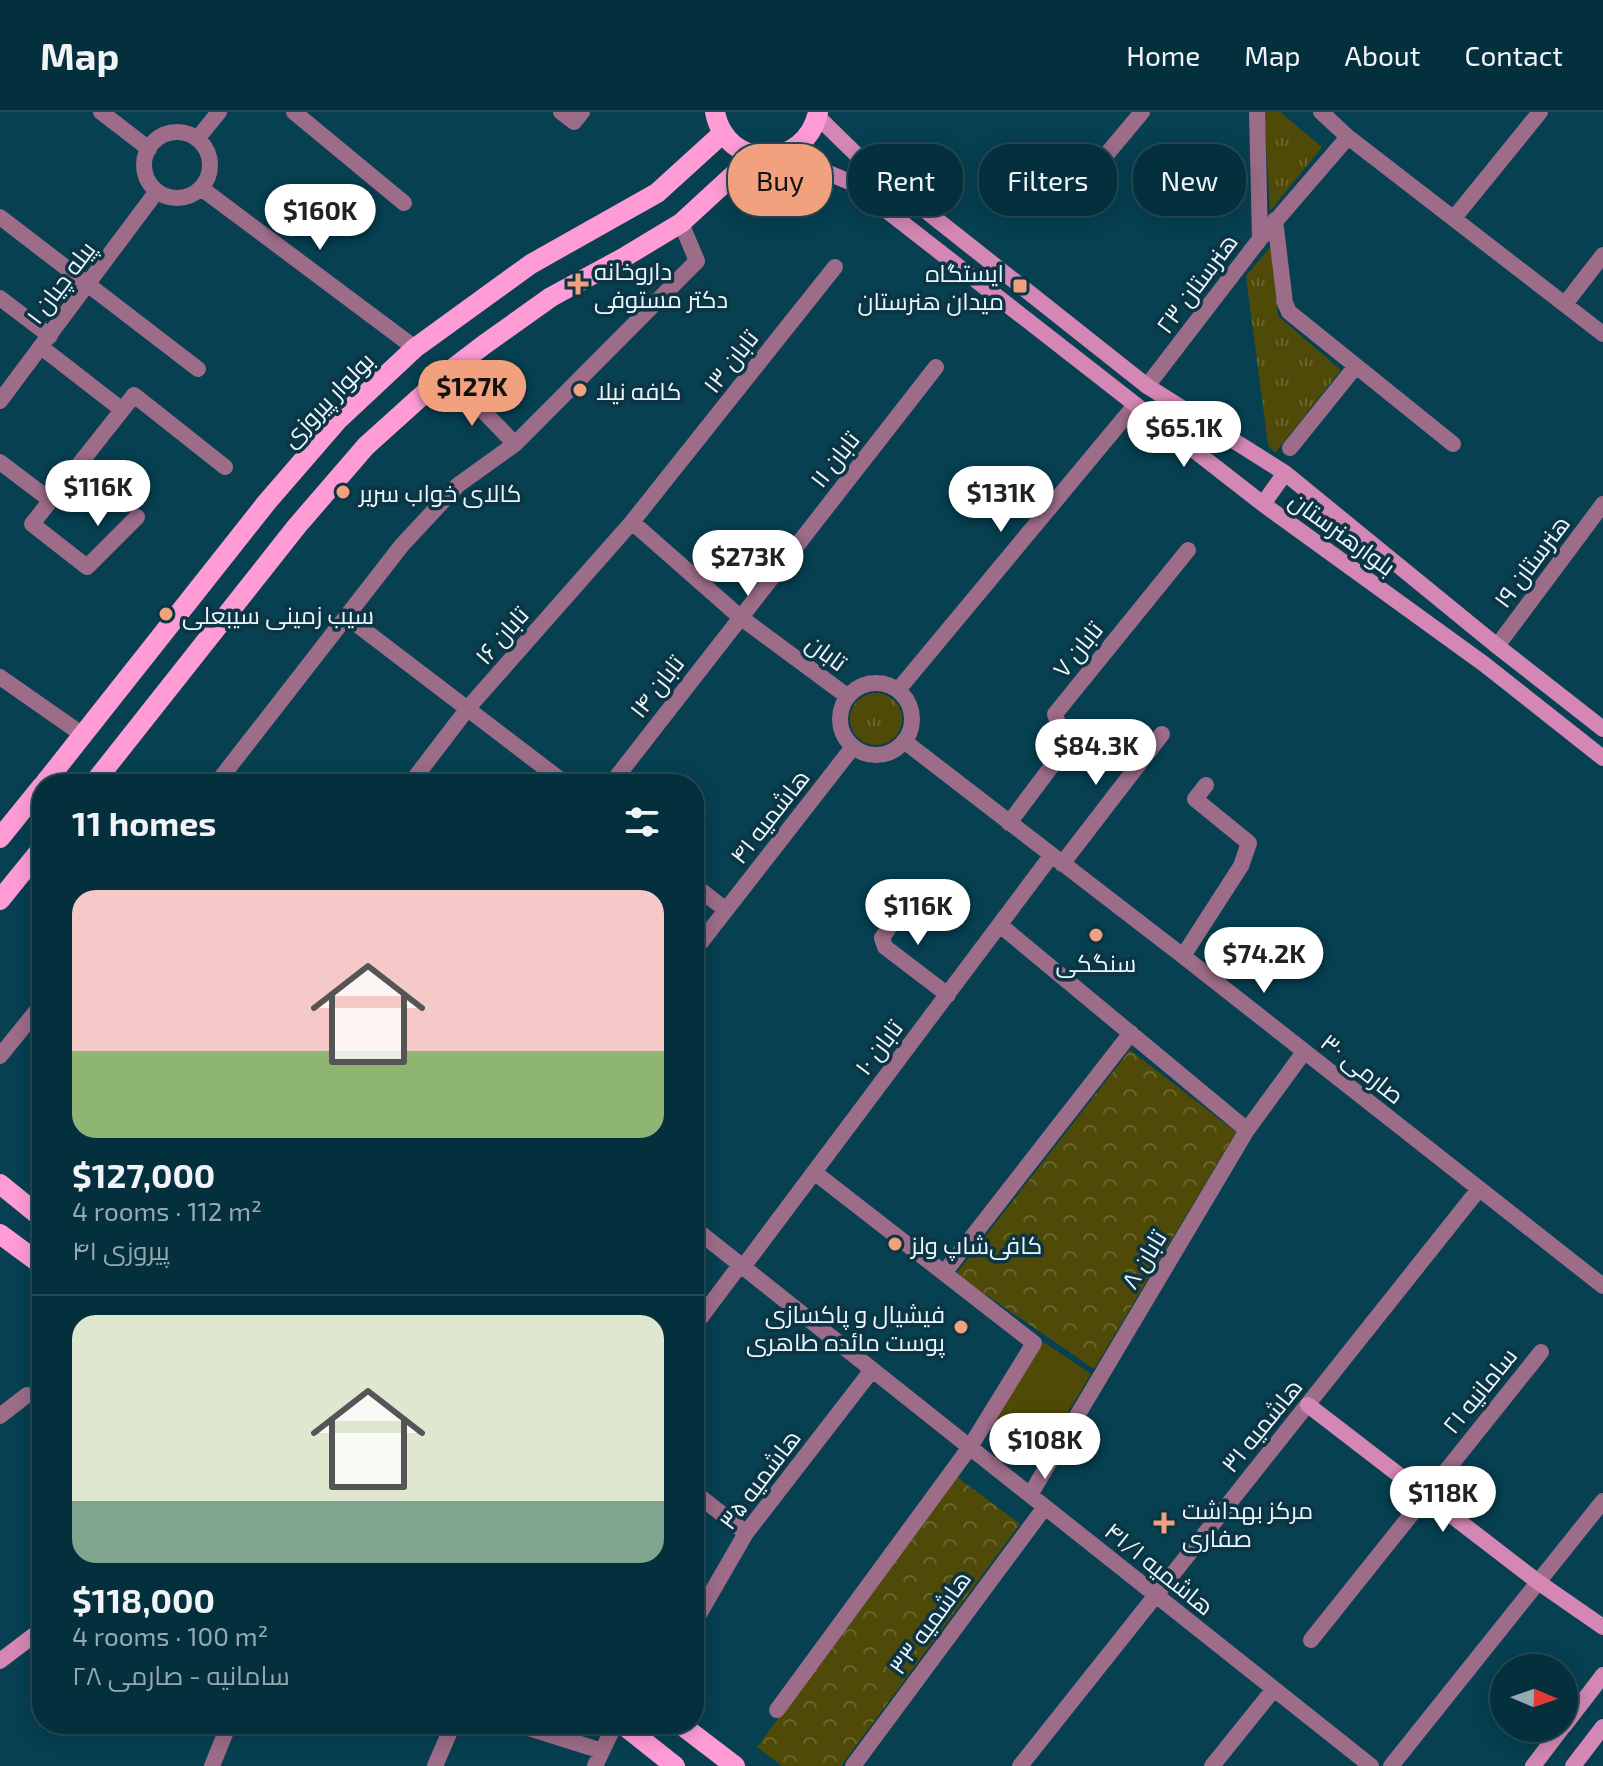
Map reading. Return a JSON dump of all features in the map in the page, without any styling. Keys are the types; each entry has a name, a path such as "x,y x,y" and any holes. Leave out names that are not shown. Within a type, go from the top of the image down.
{"main road":[{"path":"715,112 723,133 735,144"},
{"path":"798,144 805,140 818,114"},
{"name":"بلوارهنرستان","path":"818,114 864,162 1147,386 1285,473 1603,729"},
{"name":"بولوار پیروزی","path":"52,774 267,502 338,420 415,348 531,264 657,193 723,133"},
{"name":"بلوارهنرستان","path":"832,175 850,182 1263,504 1484,664 1603,758"},
{"path":"101,774 297,526 366,446 447,373 551,297 681,223 728,180"},
{"path":"1263,504 1285,473"},
{"name":"بولوار پیروزی","path":"0,838 32,799"},
{"path":"0,900 32,860"},
{"path":"0,1184 32,1210"},
{"path":"0,1234 32,1258"},
{"path":"1308,1405 1538,1582 1603,1627"},
{"path":"0,1661 32,1637"},
{"path":"1578,1708 1603,1675"},
{"path":"1573,1766 1603,1727"},
{"path":"635,1734 675,1766"},
{"path":"693,1734 735,1766"},
{"path":"1533,1766 1551,1742"}],"street":[{"path":"101,112 149,149"},
{"path":"197,139 219,112"},
{"path":"294,112 404,203"},
{"path":"1115,144 1142,112"},
{"path":"1257,112 1260,239"},
{"path":"1321,112 1348,137 1603,334"},
{"path":"1454,218 1540,112"},
{"path":"165,134 187,134 197,139 204,147 210,168 201,188 184,198 174,198 150,185 144,167 149,149 165,134"},
{"name":"هنرستان ۲۳","path":"1147,386 1275,220 1348,137"},
{"path":"201,188 415,348"},
{"name":"پیله چیان ۱","path":"2,393 46,341 157,191"},
{"path":"0,217 198,369"},
{"path":"1275,220 1285,303 1289,312 1453,444"},
{"path":"224,774 402,545 458,485 515,444 697,261 681,223"},
{"path":"1565,304 1603,255"},
{"name":"تابان ۱۳","path":"632,522 835,267"},
{"path":"0,298 121,409"},
{"path":"1290,448 1356,366"},
{"name":"تابان ۱۱","path":"740,617 936,367"},
{"path":"457,384 515,444"},
{"path":"137,517 87,567 32,524 134,395 225,467"},
{"path":"898,690 1135,405"},
{"path":"0,462 50,500"},
{"name":"هنرستان ۱۹","path":"1497,646 1603,504"},
{"name":"تابان","path":"632,522 740,617 847,696"},
{"name":"تابان ۱۶","path":"418,774 468,708 632,522"},
{"name":"تابان ۷","path":"1009,823 1066,747 1055,714 1188,550"},
{"path":"347,617 553,774"},
{"name":"تابان ۱۴","path":"619,774 740,617"},
{"path":"0,677 83,735"},
{"path":"871,682 881,682 898,690 910,705 912,714 909,733 904,741 889,753 880,755 861,752 846,741 839,723 839,713 854,689 871,682"},
{"name":"تابان ۱۰","path":"704,1314 1000,925 1162,734"},
{"name":"صارمی ۳۰","path":"904,741 1600,1284"},
{"name":"هاشمیه ۴۱","path":"704,938 853,747"},
{"path":"1183,956 1241,866 1249,843 1195,799 1206,785"},
{"path":"704,893 726,910"},
{"path":"910,896 882,941 885,947 948,995"},
{"path":"1000,925 1247,1130"},
{"path":"0,1056 32,1016"},
{"path":"944,1273 1131,1033"},
{"name":"تابان ۸","path":"1030,1495 1247,1130 1304,1052"},
{"path":"777,1710 970,1447 1034,1343 814,1172"},
{"name":"هاشمیه ۳۱","path":"1020,1766 1479,1189"},
{"name":"هاشمیه ۴۱/۱","path":"704,1236 1371,1766"},
{"name":"سامانیه ۲۱","path":"1311,1640 1541,1352"},
{"name":"هاشمیه ۳۵","path":"704,1606 746,1533 872,1370"},
{"path":"0,1416 27,1395"},
{"path":"704,1500 746,1533"},
{"path":"1391,1766 1603,1501"},
{"name":"هاشمیه ۳۳","path":"853,1766 1045,1507"},
{"path":"1212,1766 1274,1689"},
{"path":"212,1766 225,1734"},
{"path":"435,1766 449,1734"},
{"path":"540,1734 599,1759 610,1734"}],"green space":[{"path":"1264,112 1280,112 1322,147 1270,211"},
{"path":"1272,245 1278,316 1341,370 1275,453 1268,445 1246,276"},
{"path":"876,693 895,700 902,719 895,738 876,745 857,738 850,719 857,700"},
{"path":"1130,1050 1236,1132 1094,1369 956,1274"},
{"path":"1044,1342 1091,1374 1042,1455 992,1422"},
{"path":"957,1477 1020,1524 841,1766 782,1766 757,1747"}],"place":[{"name":"داروخانه دکتر مستوفی","path":"578,284"},
{"name":"ایستگاه میدان هنرستان","path":"1020,286"},
{"name":"کافه نیلا","path":"580,390"},
{"name":"کالای خواب سریر","path":"343,492"},
{"name":"سیب زمینی سیبعلی","path":"166,614"},
{"name":"سنگکی","path":"1096,935"},
{"name":"کافی‌شاپ ولز","path":"895,1244"},
{"name":"فیشیال و پاکسازی پوست مائده طاهری","path":"961,1327"},
{"name":"مرکز بهداشت صفاری","path":"1164,1523"}]}
